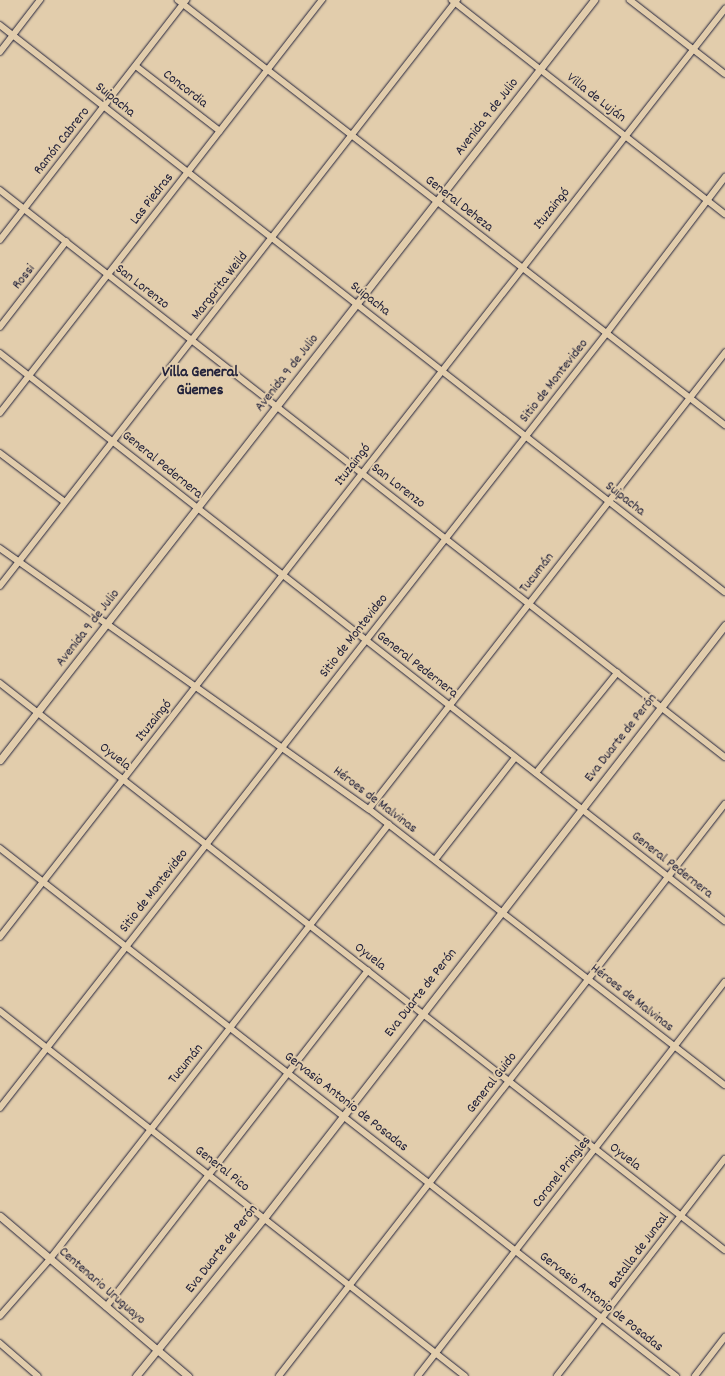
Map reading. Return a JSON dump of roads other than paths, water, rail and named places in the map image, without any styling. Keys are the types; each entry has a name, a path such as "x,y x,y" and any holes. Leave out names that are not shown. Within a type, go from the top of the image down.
{"main road":[{"name":"Avenida 9 de Julio","path":"0,760 594,0"},
{"name":"Eva Duarte de Perón","path":"136,1376 158,1351 264,1218 341,1115 582,809 725,624"},
{"name":"Centenario Uruguayo","path":"0,1216 188,1376"}],"street":[{"path":"0,52 40,0"},
{"name":"Las Piedras","path":"0,413 322,0"},
{"path":"630,0 725,74"},
{"name":"General Deheza","path":"183,1 437,202 725,426"},
{"name":"Ramón Cabrero","path":"0,240 136,66 183,1"},
{"name":"Villa de Luján","path":"455,1 540,70 725,214"},
{"name":"Margarita Weild","path":"0,586 455,1"},
{"name":"Ituzaingó","path":"0,937 123,778 196,687 521,267 725,9"},
{"name":"Suipacha","path":"0,25 104,106 187,174 357,304 725,592"},
{"name":"Concordia","path":"136,66 220,131"},
{"name":"Sitio de Montevideo","path":"0,1108 206,843 283,747 365,639 446,539 606,334 725,177"},
{"name":"San Lorenzo","path":"0,190 725,757"},
{"name":"Rossi","path":"0,328 66,242"},
{"name":"General Pedernera","path":"0,353 197,509 283,574 515,758 725,921"},
{"name":"Tucumán","path":"369,809 725,353"},
{"path":"0,453 65,502"},
{"name":"Héroes de Malvinas","path":"0,548 369,809 725,1085"},
{"path":"536,773 618,673"},
{"name":"Oyuela","path":"0,683 725,1250"},
{"path":"435,860 515,758"},
{"name":"General Guido","path":"279,1376 725,804"},
{"name":"Tucumán","path":"0,1316 50,1258 150,1127 231,1028 388,824"},
{"name":"Gervasio Antonio de Posadas","path":"0,848 676,1376"},
{"path":"106,1307 368,971"},
{"name":"Coronel Pringles","path":"418,1376 725,982"},
{"name":"General Pico","path":"0,1011 210,1174 465,1376"},
{"name":"Batalla de Juncal","path":"557,1376 725,1159"},
{"path":"695,1376 725,1337"},
{"path":"0,1343 38,1376"}],"district":[{"name":"Villa General Güemes","path":"200,382"}]}
